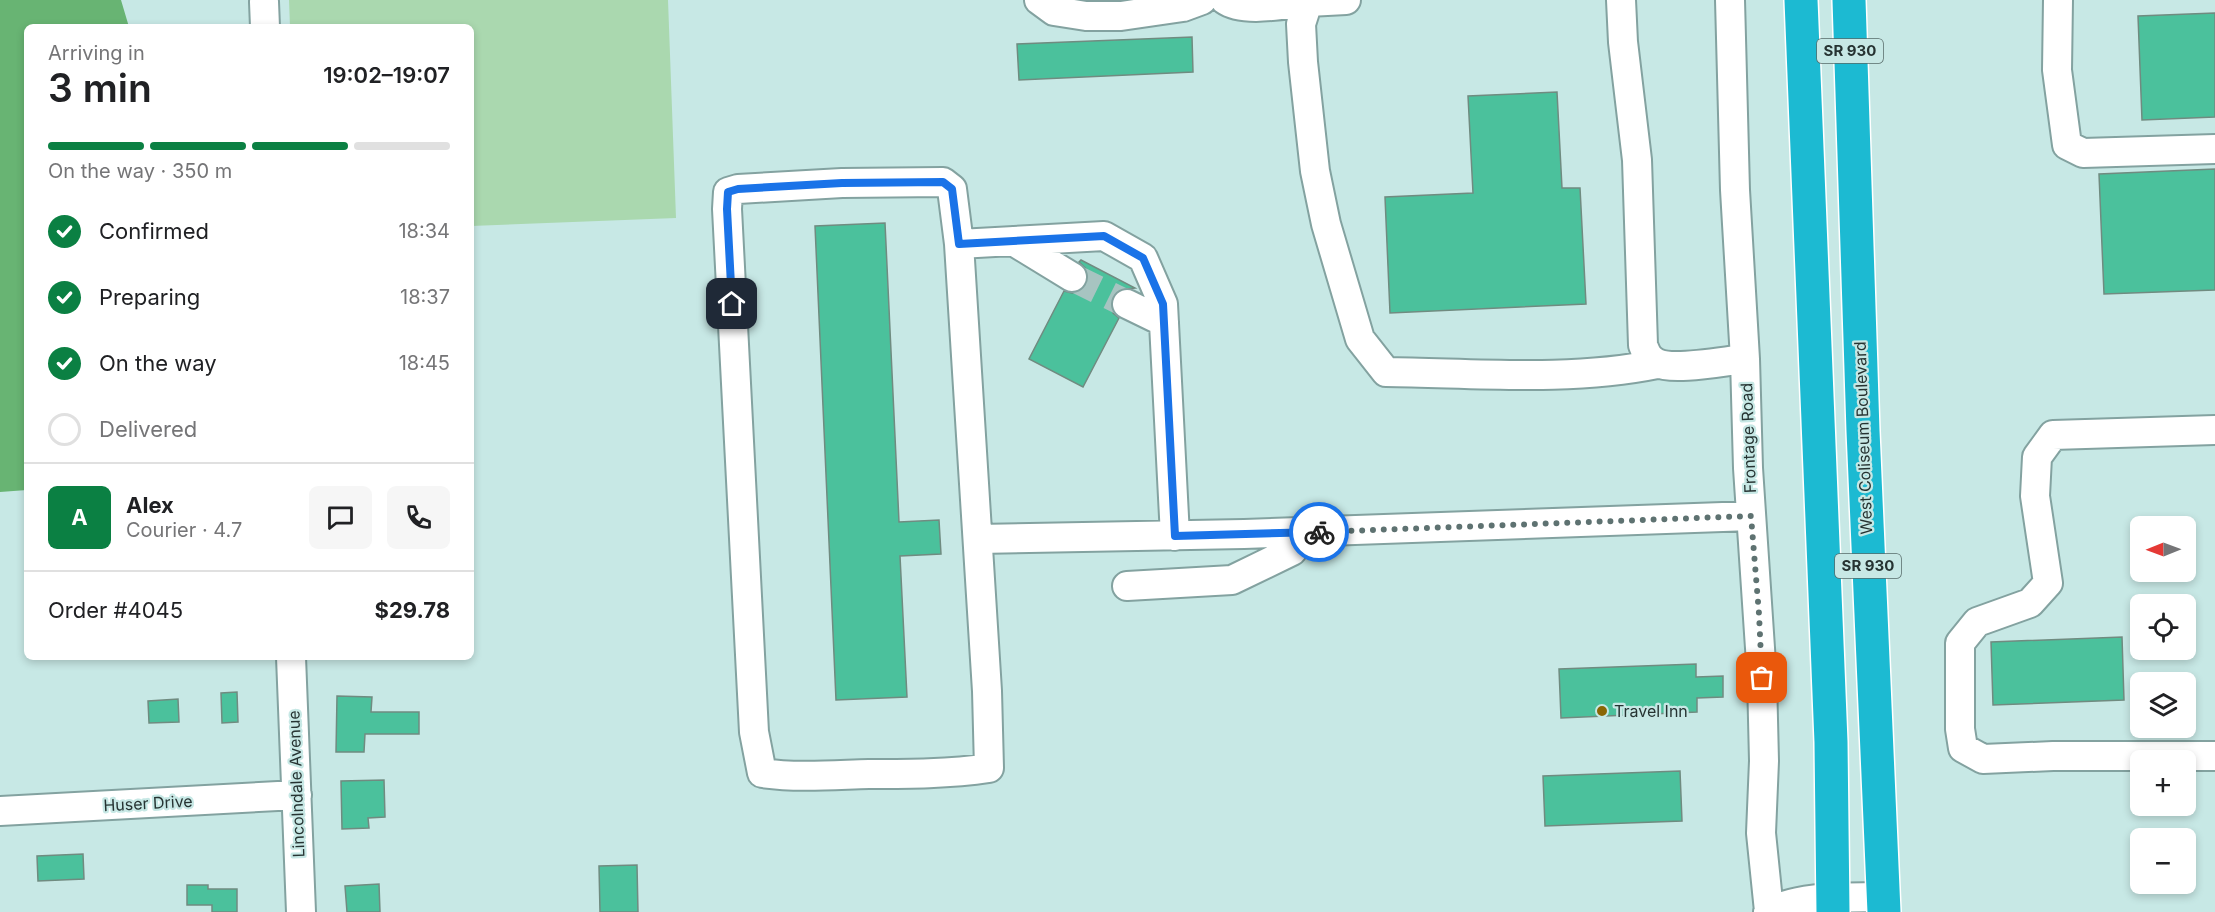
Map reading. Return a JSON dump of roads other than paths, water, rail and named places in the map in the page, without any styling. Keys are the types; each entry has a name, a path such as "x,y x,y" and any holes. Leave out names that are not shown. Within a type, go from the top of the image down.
{"highway":[{"name":"SR 930","path":"1801,0 1831,742 1833,905"},
{"name":"West Coliseum Boulevard","path":"1849,0 1856,257 1883,905"}],"street":[{"path":"1039,0 1054,11 1086,16 1122,16 1183,8 1202,0"},
{"path":"1225,0 1233,5 1259,6 1346,0"},
{"path":"1621,0 1623,42 1637,160 1643,345 1647,357 1657,364"},
{"name":"Frontage Road","path":"1730,0 1734,190 1745,359 1751,516 1759,614 1764,747 1761,833 1768,912"},
{"path":"2058,0 2057,70 2067,145 2083,153 2215,148"},
{"path":"1308,2 1301,24 1315,171 1360,339 1386,372 1565,375 1618,372 1657,364 1673,366 1745,359"},
{"path":"943,182 952,189 959,244 978,539 989,768 963,772 893,774 787,776 762,773 754,732 727,209 728,192 738,189 842,183 943,182"},
{"path":"959,244 1104,236 1143,258 1163,304 1175,536"},
{"path":"1012,241 1072,276"},
{"path":"1126,304 1164,322"},
{"path":"2215,430 2053,435 2037,457 2035,496 2048,583 2030,603 1977,622 1960,643 1960,729 1963,748 1983,759 2053,756 2215,756"},
{"path":"978,539 1175,536 1751,516"},
{"path":"1127,586 1232,580 1292,551 1305,532"},
{"name":"Lincolndale Avenue","path":"291,660 302,912"},
{"name":"Huser Drive","path":"0,811 297,795"},
{"path":"1768,912 1794,903 1883,905"}],"tunnel":[{"path":"1072,277 1127,304"}],"place":[{"name":"Travel Inn","path":"1602,711"}]}
